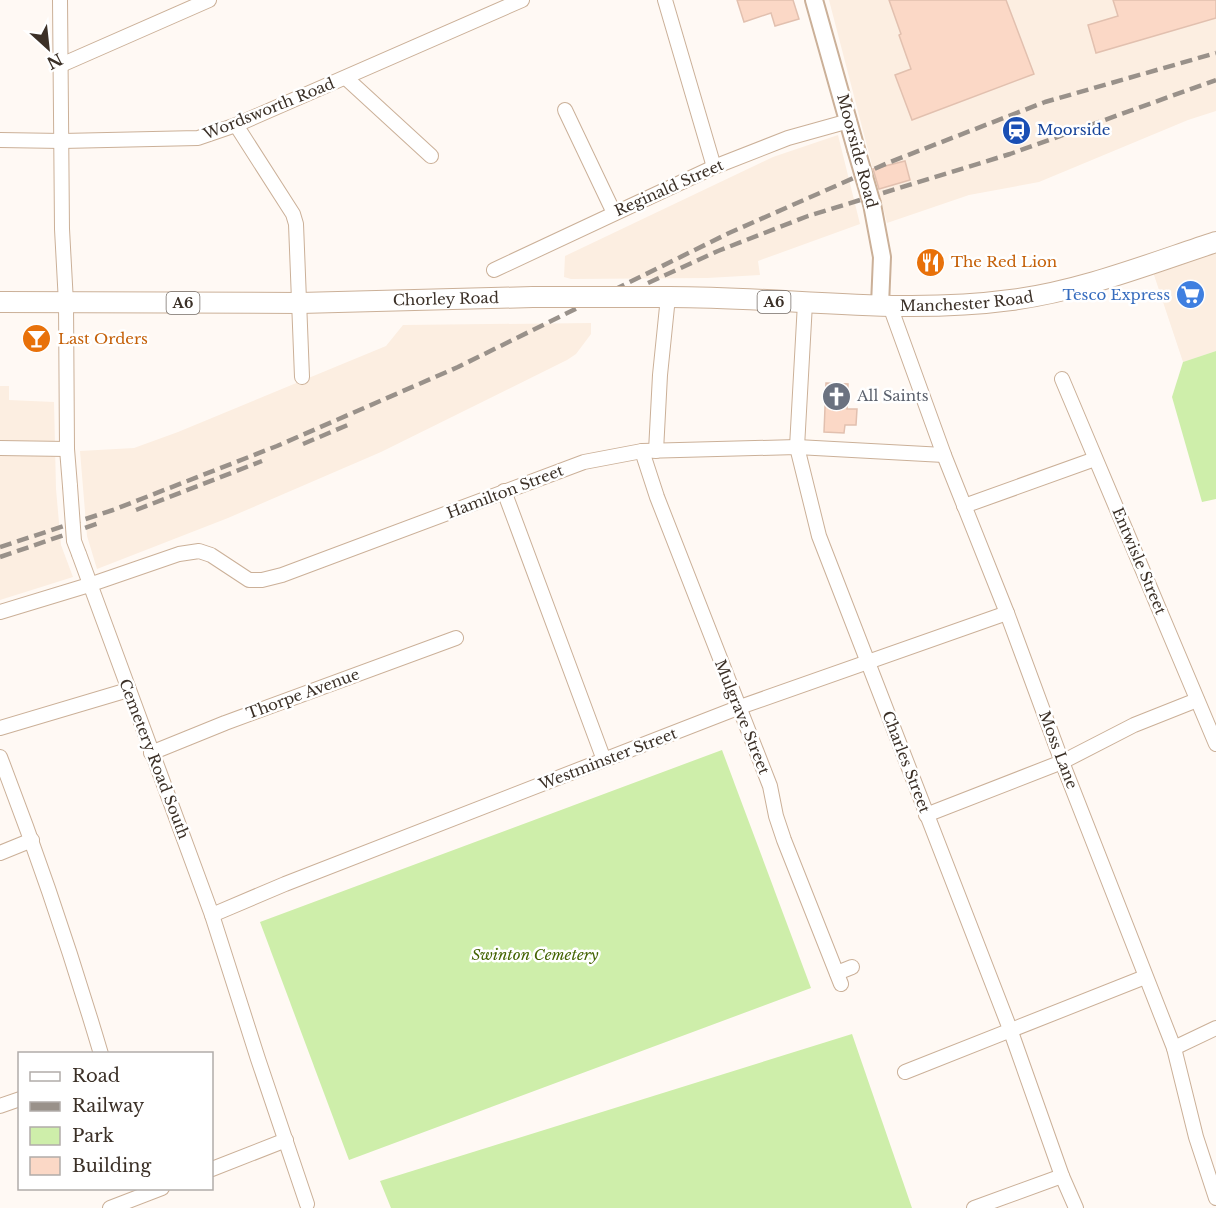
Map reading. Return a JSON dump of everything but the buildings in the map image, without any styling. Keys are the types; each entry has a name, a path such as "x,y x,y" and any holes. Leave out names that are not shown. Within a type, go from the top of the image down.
{"main road":[{"name":"Manchester Road","path":"885,305 956,306 1013,300 1075,288 1216,242"},
{"name":"Chorley Road","path":"0,302 300,303 533,297 662,297 885,305"}],"street":[{"name":"Cemetery Road South","path":"60,0 67,449 74,541 212,915 307,1203"},
{"path":"60,65 209,0"},
{"name":"Wordsworth Road","path":"0,140 198,138 236,125 522,0"},
{"path":"665,0 714,167"},
{"name":"Moorside Road","path":"814,0 872,204 882,257 885,305"},
{"path":"346,78 431,156"},
{"path":"565,110 614,213"},
{"name":"Reginald Street","path":"494,270 714,167 788,138 849,122"},
{"path":"236,125 293,214 296,224 302,377"},
{"path":"656,451 662,297"},
{"name":"Charles Street","path":"804,303 797,447 819,536 1010,1029 1062,1176 1076,1208"},
{"name":"Moss Lane","path":"885,305 1007,613 1062,762 1174,1048 1196,1137 1216,1198"},
{"name":"Entwisle Street","path":"1062,379 1216,744"},
{"name":"Hamilton Street","path":"0,612 179,554 199,551 211,555 249,580 262,580 282,575 584,462 642,451 797,447 944,455"},
{"path":"0,448 67,449"},
{"name":"Mulgrave Street","path":"642,451 681,561 770,786 784,840 839,978 852,967"},
{"path":"964,506 1095,459"},
{"path":"504,491 604,760"},
{"name":"Westminster Street","path":"212,915 285,884 740,707 868,660 1007,613"},
{"name":"Thorpe Avenue","path":"151,753 225,723 456,638"},
{"path":"0,728 128,690"},
{"path":"926,815 1062,762 1134,725 1197,700"},
{"path":"0,757 32,840 71,953 101,1052"},
{"path":"0,853 32,840"},
{"path":"905,1072 1145,977"},
{"path":"1174,1048 1216,1028"},
{"path":"0,1106 18,1100"},
{"path":"213,1169 286,1140"},
{"path":"974,1208 1062,1176"},
{"path":"110,1208 153,1190"}],"shaded area":[{"path":"829,0 1216,0 1216,111 1188,120 1039,182 969,195 887,223"},
{"path":"838,135 860,224 758,261 760,275 707,278 571,279 564,277 565,256 773,157"},
{"path":"1216,249 1216,351 1183,362 1152,269"},
{"path":"591,323 591,334 576,354 567,360 381,452 228,518 97,569 87,536 80,451 134,448 178,432 386,346 403,325"},
{"path":"0,386 9,386 9,400 54,402 56,489 61,545 73,577 0,600"}],"green space":[{"path":"1216,351 1216,499 1202,502 1172,397 1183,362"},
{"name":"Swinton Cemetery","path":"722,750 811,988 349,1160 260,922"},
{"path":"852,1034 912,1208 391,1208 380,1181"}],"railway":[{"path":"0,547 113,510 277,446 458,367 729,233 890,162 1045,102 1216,53"},
{"path":"648,283 718,251 808,216 1010,154 1216,80"},
{"path":"303,444 350,424"},
{"path":"136,510 262,461"},
{"path":"0,557 99,523"}],"place":[{"name":"Moorside","path":"1016,130"},
{"name":"The Red Lion","path":"930,262"},
{"name":"Tesco Express","path":"1191,295"},
{"name":"Last Orders","path":"37,339"},
{"name":"All Saints","path":"836,396"}]}
